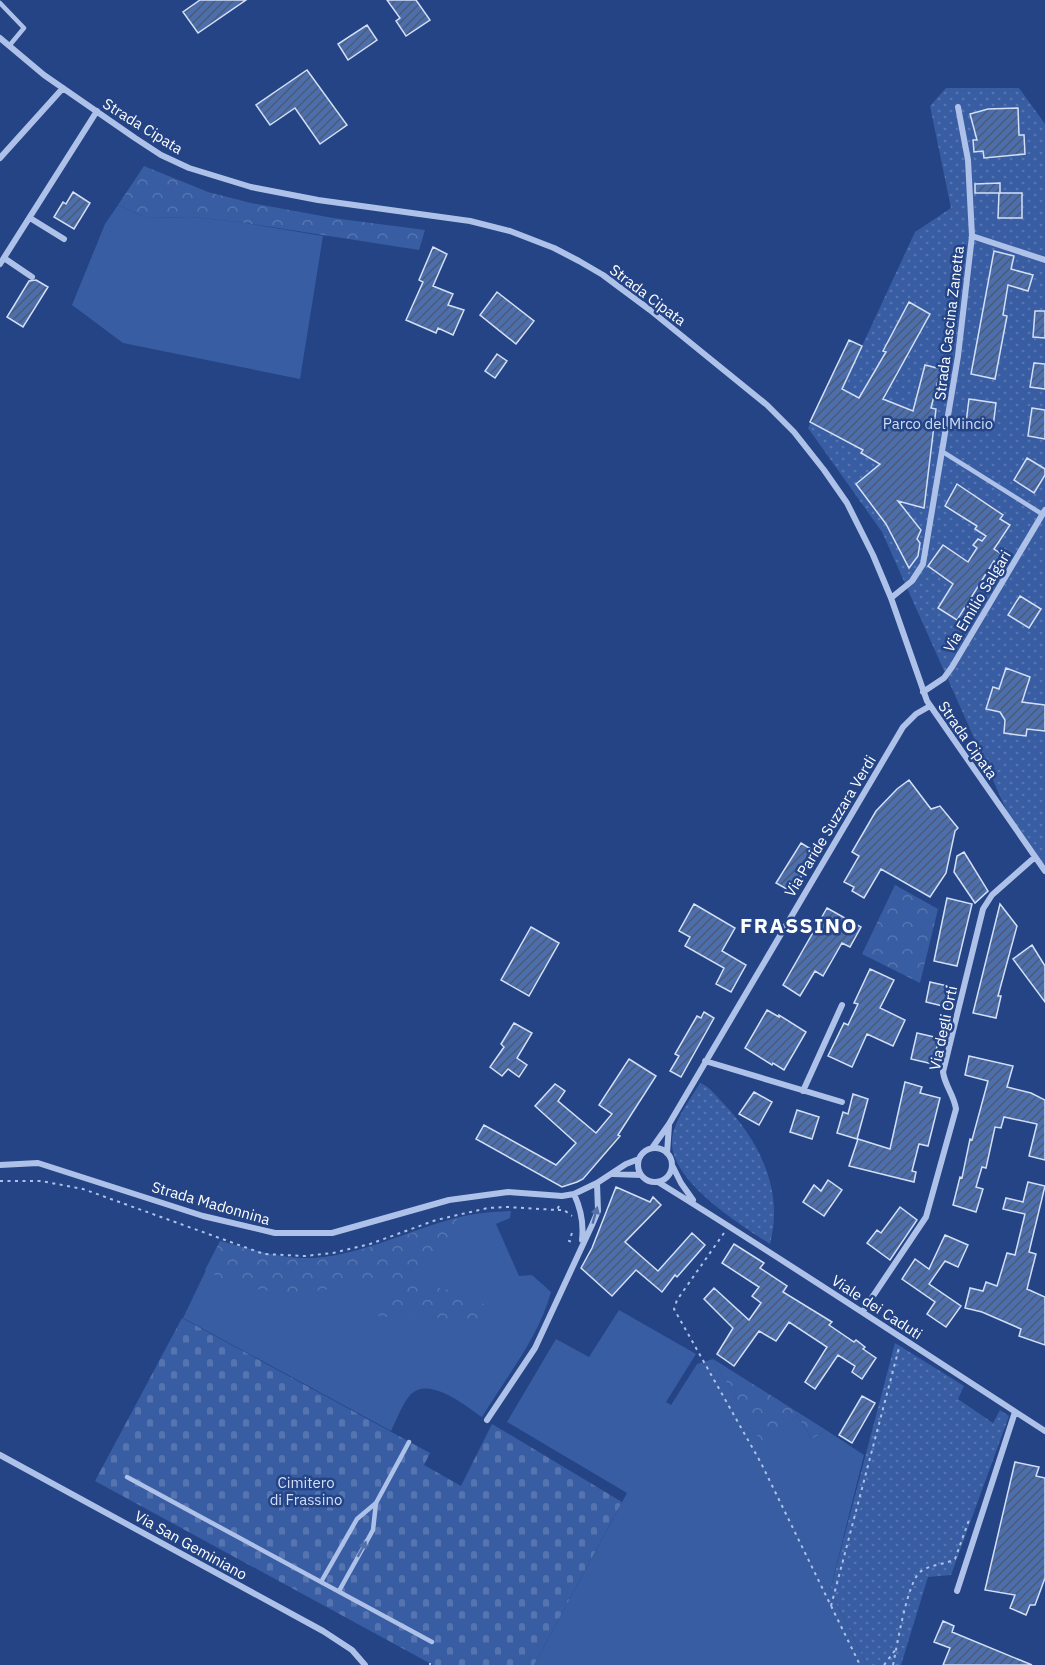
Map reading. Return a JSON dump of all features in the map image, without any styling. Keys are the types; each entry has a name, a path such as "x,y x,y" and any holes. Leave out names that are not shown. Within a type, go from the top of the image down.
{"street":[{"name":"Strada Cipata","path":"0,38 44,75 161,155 189,168 225,180 318,200 489,225 534,239 587,266 626,291 711,358 767,405 794,432 847,503 891,598 923,692 930,706 1045,871"},
{"path":"0,158 63,88"},
{"name":"Strada Cascina Zanetta","path":"891,598 912,581 923,564 958,356 972,236 968,160 958,108"},
{"path":"32,277 2,261 97,111"},
{"path":"30,218 64,239"},
{"path":"972,236 1045,260"},
{"name":"Via Emilio Salgari","path":"923,692 944,678 1044,512"},
{"name":"Via Paride Suzzara Verdi","path":"652,1148 669,1124 903,727 916,714 930,706"},
{"name":"Via degli Orti","path":"863,1311 929,1210 956,1110 943,1072 983,909 992,895 1035,857"},
{"path":"803,1091 842,1005"},
{"path":"705,1061 842,1102"},
{"name":"Via Paride Suzzara Verdi","path":"667,1152 669,1124"},
{"path":"652,1148 667,1152 672,1165 667,1177 658,1182 648,1180 641,1175 638,1168 639,1159 645,1150 652,1148"},
{"name":"Strada Madonnina","path":"0,1165 38,1163 203,1216 275,1233 332,1233 449,1200 508,1192 562,1196 574,1194 639,1159"},
{"name":"Viale dei Caduti","path":"672,1165 695,1203"},
{"path":"613,1174 641,1175"},
{"name":"Viale dei Caduti","path":"658,1182 695,1203 863,1311 1045,1431"},
{"path":"487,1420 535,1348 598,1211 597,1183"},
{"path":"574,1194 583,1226 581,1245"},
{"path":"957,1591 1015,1412"},
{"name":"Via San Geminiano","path":"0,1455 323,1631 352,1650 365,1665"}],"lane":[{"path":"0,3 24,28 9,46"},
{"name":"Via Emilio Salgari","path":"943,452 1044,512"},
{"path":"321,1581 357,1519 376,1503 409,1442"},
{"path":"128,1477 432,1642"},
{"path":"339,1591 373,1530 376,1503"}],"path":[{"path":"0,1181 41,1181 83,1189 264,1254 305,1256 333,1254 370,1244 436,1220 488,1208 557,1210 562,1196"},
{"path":"729,1226 677,1300 675,1309 761,1463 860,1665"},
{"path":"831,1606 901,1336"},
{"path":"893,1665 910,1590 917,1575 922,1570 955,1559 970,1516"},
{"path":"884,1665 891,1658 897,1646"}],"green space":[{"name":"Parco del Mincio","path":"946,88 1019,88 1045,124 1045,870 1013,825 882,532 808,428 849,340 862,346 915,232 951,208 930,106"},
{"path":"144,166 208,192 251,203 333,218 425,230 419,250 239,222 191,217 147,218 118,205"},
{"path":"118,205 147,218 191,217 239,222 323,236 300,379 123,343 72,305 105,224"},
{"path":"895,885 938,909 920,983 862,954"},
{"path":"700,1083 713,1092 737,1119 748,1134 766,1168 774,1205 774,1224 770,1244 725,1214 709,1200 682,1171 674,1155 673,1133 683,1110"},
{"path":"511,1211 510,1218 496,1224 519,1276 532,1275 551,1292 530,1342 482,1417 458,1400 438,1390 419,1389 411,1394 402,1407 391,1431 183,1318 220,1241 279,1256 315,1258 351,1252 463,1216"},
{"path":"456,1218 462,1236 444,1254 428,1265 415,1269 420,1283 474,1296 491,1310 491,1325 480,1327 462,1316 444,1319 416,1311 406,1316 379,1317 375,1302 393,1295 392,1283 384,1275 346,1286 310,1292 292,1292 254,1289 234,1284 205,1270 220,1241 279,1256 315,1258 369,1248"},
{"path":"619,1310 696,1354 666,1402 671,1405 697,1364 713,1359 766,1450 797,1415 812,1439 826,1430 864,1455 830,1591 867,1665 534,1665 627,1493 507,1422 556,1339 589,1357"},
{"name":"Cimitero di Frassino","path":"182,1318 430,1453 424,1465 461,1486 492,1424 622,1502 534,1665 433,1665 95,1481"},
{"path":"895,1343 964,1386 958,1399 993,1423 1000,1410 1009,1416 951,1575 928,1577 901,1665 867,1665 830,1591"},
{"path":"713,1359 826,1430 812,1439 797,1415 766,1451"}],"building":[{"path":"200,0 246,0 198,33 183,12"},
{"path":"387,0 416,0 430,20 406,36 396,21 400,18"},
{"path":"367,25 377,40 348,60 338,44"},
{"path":"307,70 347,125 320,144 295,108 270,125 256,105"},
{"path":"1018,108 1019,135 1024,135 1025,154 984,158 983,151 974,152 973,140 977,140 970,114 988,109"},
{"path":"1000,183 1000,193 1022,193 1022,218 998,218 999,193 975,193 975,184"},
{"path":"73,192 90,203 74,229 54,217 63,202 66,204"},
{"path":"433,247 447,254 433,286 453,294 448,305 464,310 453,335 438,328 436,333 406,320 423,282 419,280"},
{"path":"994,251 1014,256 1011,269 1033,275 1028,291 1008,285 1003,315 1007,316 995,379 971,374"},
{"path":"36,280 48,287 23,327 7,317 29,281"},
{"path":"497,292 534,321 516,344 480,315"},
{"path":"909,302 930,314 883,399 913,411 925,365 941,369 931,408 936,409 924,508 898,501 921,530 917,539 920,543 918,556 909,568 886,524 856,484 880,464 861,453 863,450 810,422 849,340 862,346 842,389 859,398 886,352 883,351"},
{"path":"1035,311 1045,311 1045,338 1033,337"},
{"path":"497,354 507,361 495,378 485,371"},
{"path":"1034,363 1045,364 1045,389 1030,387"},
{"path":"969,399 996,403 993,427 966,423"},
{"path":"1032,408 1045,410 1045,439 1028,436"},
{"path":"1027,458 1045,469 1045,475 1034,493 1014,480"},
{"path":"957,484 1003,515 1000,519 1010,525 994,549 1003,555 997,564 994,561 957,620 938,608 953,584 928,566 943,545 968,562 977,548 973,545 978,539 982,541 986,536 975,529 977,526 945,506"},
{"path":"1020,596 1041,609 1029,628 1008,615"},
{"path":"1006,668 1030,677 1022,702 1045,705 1045,731 1027,729 1026,736 1004,733 1005,720 1000,712 986,709 993,687 999,689"},
{"path":"909,780 931,809 940,806 958,828 955,831 946,873 930,897 881,869 864,898 852,891 854,887 844,882 859,856 852,852 876,811"},
{"path":"801,843 814,851 792,892 776,883"},
{"path":"964,852 988,891 975,903 954,872 957,856"},
{"path":"947,898 972,904 957,966 934,961"},
{"path":"694,904 735,928 722,951 746,965 731,992 716,984 724,968 685,946 690,937 679,931"},
{"path":"1000,904 1017,926 998,996 1001,996 996,1018 973,1013"},
{"path":"827,908 861,927 850,947 842,943 823,976 815,971 800,996 783,985"},
{"path":"531,927 559,943 529,996 501,980"},
{"path":"1032,945 1045,966 1045,1002 1013,959"},
{"path":"870,969 894,980 880,1008 905,1020 893,1046 867,1034 852,1067 828,1056 844,1023 848,1025 858,1004 854,1003"},
{"path":"930,982 952,987 947,1007 926,1002"},
{"path":"767,1010 806,1032 784,1070 745,1048"},
{"path":"704,1012 714,1018 681,1077 670,1071 679,1056 675,1054 697,1016 701,1018"},
{"path":"514,1023 532,1033 517,1058 527,1065 519,1077 508,1069 502,1076 490,1067 504,1047 501,1044"},
{"path":"917,1033 939,1038 933,1064 911,1059"},
{"path":"969,1056 1013,1066 1007,1087 1031,1093 1045,1100 1045,1160 1029,1156 1037,1124 1004,1117 1001,1128 995,1127 986,1168 982,1167 976,1187 983,1189 976,1212 953,1205 988,1081 965,1075"},
{"path":"629,1059 656,1076 618,1135 620,1136 583,1179 562,1187 476,1139 484,1125 556,1165 576,1143 535,1106 555,1084 565,1091 558,1101 596,1133 612,1114 599,1105"},
{"path":"905,1082 922,1087 920,1093 940,1098 928,1146 919,1144 912,1171 916,1172 914,1182 849,1166 858,1139 890,1149"},
{"path":"754,1092 772,1102 759,1125 739,1114"},
{"path":"853,1094 868,1099 857,1139 837,1133 843,1112 848,1114"},
{"path":"797,1110 819,1117 812,1139 790,1132"},
{"path":"828,1180 842,1190 824,1216 803,1202 814,1185 821,1191"},
{"path":"1028,1182 1045,1186 1029,1252 1036,1254 1027,1289 1045,1297 1045,1345 1019,1336 1021,1329 982,1312 965,1308 970,1288 983,1291 986,1282 997,1286 1007,1253 1015,1255 1025,1214 1003,1209 1006,1198 1023,1202"},
{"path":"616,1187 650,1202 653,1197 661,1205 625,1242 658,1271 692,1233 705,1245 677,1277 675,1275 662,1292 636,1270 612,1296 581,1268 592,1248"},
{"path":"900,1207 917,1220 890,1260 867,1243 877,1230 881,1233"},
{"path":"945,1235 968,1245 958,1267 945,1261 929,1284 961,1306 946,1327 927,1314 935,1302 902,1279 915,1259 929,1269"},
{"path":"734,1244 764,1263 760,1268 787,1286 783,1292 832,1322 829,1325 854,1342 856,1340 865,1347 863,1349 876,1358 862,1379 852,1372 855,1366 838,1355 815,1389 805,1382 827,1347 789,1322 776,1341 759,1331 734,1366 717,1354 733,1328 704,1299 714,1288 749,1320 761,1303 752,1296 759,1287 722,1263"},
{"path":"862,1396 875,1403 852,1443 839,1435"},
{"path":"1015,1462 1039,1467 1036,1476 1045,1478 1045,1578 1035,1605 1030,1605 1026,1615 1010,1608 1015,1595 985,1590"},
{"path":"943,1621 954,1626 952,1632 1032,1665 943,1665 950,1648 934,1642"}],"district":[{"name":"FRASSINO","path":"799,925"}]}
